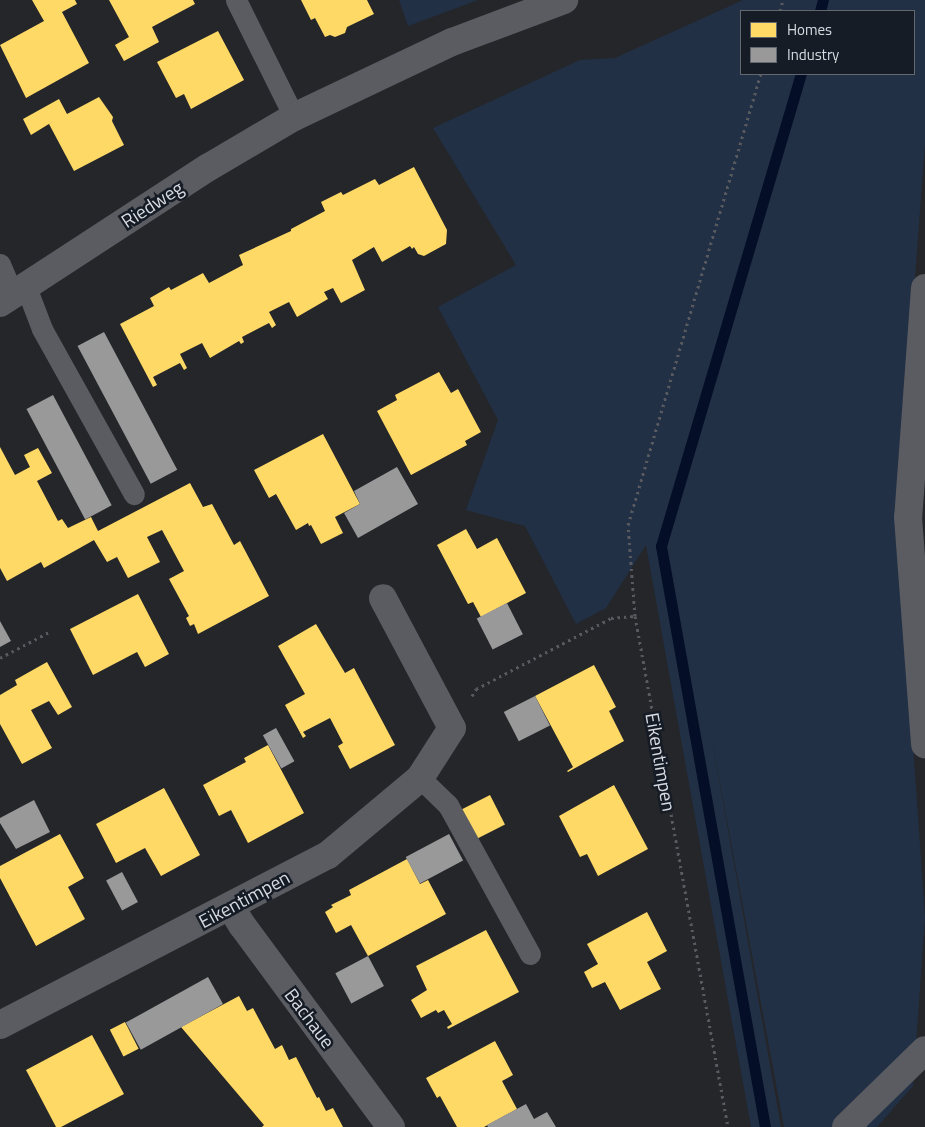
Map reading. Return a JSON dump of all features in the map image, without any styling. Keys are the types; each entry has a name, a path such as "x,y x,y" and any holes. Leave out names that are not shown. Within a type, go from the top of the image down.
{"street":[{"name":"Riedweg","path":"13,295 209,167 294,117 452,42 564,0"},
{"path":"925,288 908,517 925,744"},
{"path":"383,598 452,728"},
{"name":"Eikentimpen","path":"0,1025 231,907 328,855 420,778 452,728"},
{"name":"Bachaue","path":"231,907 242,925 391,1127"},
{"path":"846,1127 925,1050"}],"lane":[{"path":"236,0 294,117"},
{"path":"0,264 13,295 42,329 134,494"},
{"path":"420,778 448,805 530,954"}],"path":[{"name":"Eikentimpen","path":"728,1127 635,616 628,525 761,75"},
{"path":"452,728 476,689 611,618 635,616"},
{"path":"0,658 51,631"}],"shaded area":[{"path":"399,0 478,0 408,26"},
{"path":"743,0 925,0 925,144 897,516 925,917 913,1086 877,1127 784,1127 710,729 781,1127 751,1127 646,545 606,608 576,624 525,526 466,510 498,420 438,307 516,265 433,128 580,60 615,58"}],"building: Homes":[{"path":"32,0 75,0 77,4 62,12 89,63 26,98 0,45 44,21"},
{"path":"109,0 193,0 195,4 152,27 159,42 124,61 115,45 129,37"},
{"path":"301,0 367,0 374,14 347,27 345,33 335,37 330,35 325,37 315,18 311,20"},
{"path":"218,31 244,80 191,109 184,94 176,98 157,62"},
{"path":"99,97 113,117 112,121 124,145 74,171 49,124 57,119 31,135 23,119 59,99 67,114"},
{"path":"414,167 447,230 446,244 424,256 418,254 414,247 412,249 410,246 382,262 374,247 352,260 365,290 341,303 333,288 324,292 328,299 297,317 289,302 269,312 276,325 272,328 269,323 242,337 244,342 241,344 239,341 210,358 202,343 180,354 187,368 184,370 180,363 153,377 157,385 153,387 120,324 154,306 150,298 169,287 171,290 203,273 209,283 243,265 239,255 291,231 291,229 325,211 321,202 341,192 343,195 375,179 379,185"},
{"path":"439,372 451,393 458,389 481,432 465,441 467,445 411,475 377,411 397,400 395,395"},
{"path":"323,434 360,504 335,517 343,533 321,544 308,523 296,530 276,494 269,498 254,470"},
{"path":"0,447 15,475 30,467 24,455 38,448 52,473 37,481 58,521 62,519 68,528 91,517 98,531 190,483 203,507 212,504 234,545 240,541 269,596 198,634 194,624 190,626 186,618 189,616 169,579 184,571 162,530 147,537 160,562 128,578 117,557 107,562 94,540 44,568 41,562 7,581 0,568"},
{"path":"466,529 477,549 497,538 526,593 481,617 473,602 468,604 437,545"},
{"path":"138,594 169,654 145,667 137,652 93,675 70,629"},
{"path":"316,624 345,673 354,668 395,745 350,769 338,746 343,743 330,718 303,732 306,736 303,738 285,705 305,694 278,646"},
{"path":"47,662 72,707 58,715 49,701 31,710 52,748 22,764 0,724 0,695 17,685 15,680"},
{"path":"594,665 616,707 609,711 624,741 568,772 573,767 535,696"},
{"path":"268,745 304,813 248,843 231,810 219,816 203,785 246,762 244,758"},
{"path":"614,785 648,849 598,876 587,854 580,857 559,816"},
{"path":"164,788 200,855 161,876 145,848 116,863 96,824"},
{"path":"490,795 505,824 476,839 461,810"},
{"path":"60,834 84,878 68,887 85,919 36,946 0,878 0,866"},
{"path":"407,859 420,884 428,880 446,914 368,956 351,925 336,933 325,912 333,907 331,905 351,895 349,890"},
{"path":"647,912 667,951 647,962 661,989 620,1010 605,982 592,988 584,972 598,964 587,944"},
{"path":"486,930 519,992 448,1029 447,1027 452,1024 444,1010 438,1013 436,1010 421,1018 411,1000 427,990 416,966"},
{"path":"239,996 247,1011 253,1008 275,1049 282,1045 289,1060 296,1057 317,1098 319,1097 326,1111 333,1108 343,1127 262,1127 264,1125 181,1027"},
{"path":"125,1022 139,1049 123,1056 110,1030"},
{"path":"92,1035 124,1094 61,1127 56,1127 26,1070"},
{"path":"495,1041 513,1075 502,1081 517,1109 484,1127 457,1127 440,1096 437,1098 426,1078"}],"building: Industry":[{"path":"104,332 177,470 151,484 78,346"},
{"path":"53,395 112,505 85,519 27,409"},
{"path":"397,467 418,504 358,538 344,513 360,504 354,491"},
{"path":"507,603 523,634 493,650 477,618"},
{"path":"0,621 11,641 0,647"},
{"path":"535,696 550,725 519,741 504,712"},
{"path":"276,728 294,761 281,769 263,735"},
{"path":"34,800 50,832 16,849 0,823 0,818"},
{"path":"449,834 463,860 420,883 406,857"},
{"path":"122,872 138,902 122,910 106,880"},
{"path":"368,956 384,986 351,1003 335,973"},
{"path":"208,977 223,1004 141,1050 126,1023"},
{"path":"526,1104 534,1119 547,1112 556,1127 488,1127 487,1125"}],"waterway":[{"path":"820,10 823,0"},
{"path":"765,1127 661,546 801,75"}]}
